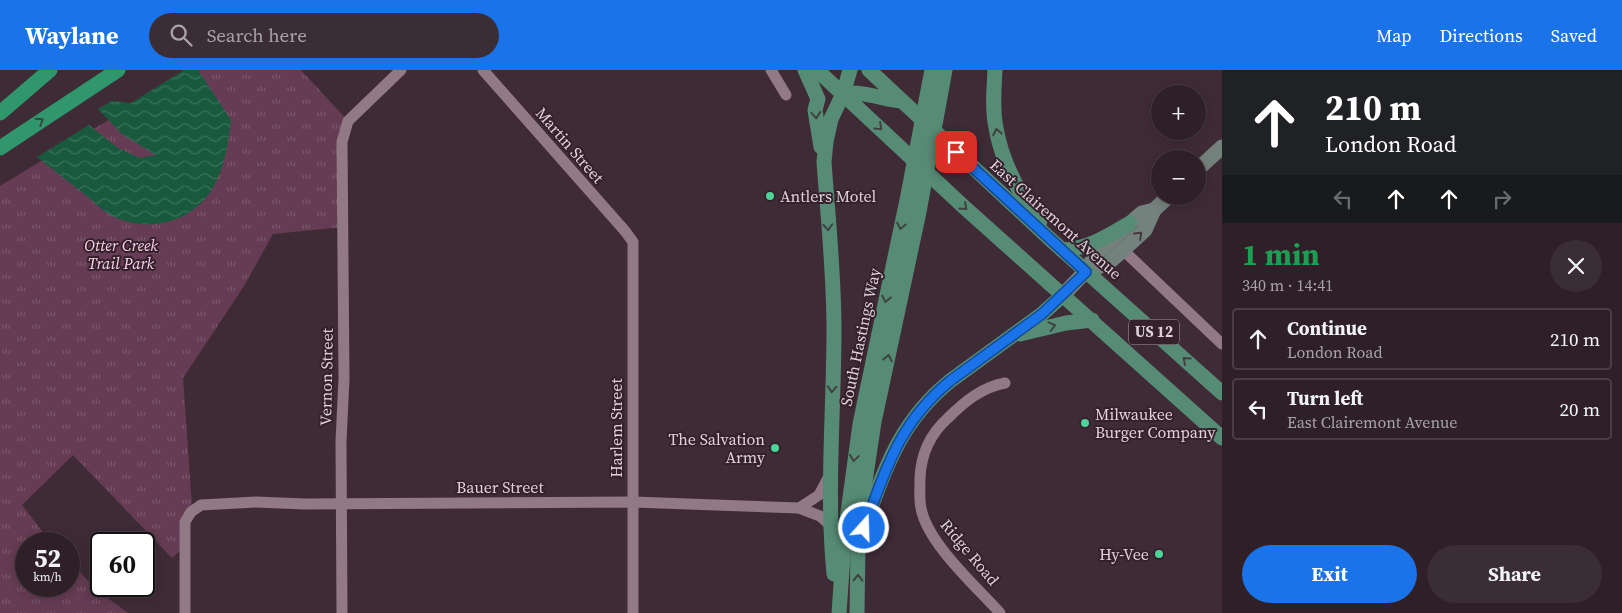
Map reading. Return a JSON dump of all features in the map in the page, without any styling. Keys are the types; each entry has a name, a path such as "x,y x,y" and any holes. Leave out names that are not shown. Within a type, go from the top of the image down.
{"highway":[{"path":"0,114 50,70"},
{"path":"0,148 118,70"}],"main road":[{"path":"805,70 818,99 815,110 824,162 834,329 830,475 831,526 838,613"},
{"name":"US 12","path":"817,70 964,206 1222,438"},
{"path":"824,162 831,120 843,94 850,70"},
{"name":"East Clairemont Avenue","path":"869,70 1086,272 1222,392"},
{"name":"South Hastings Way","path":"858,544 874,422 919,212 933,97 932,70"},
{"name":"South Hastings Way","path":"838,613 855,450 907,200 933,97 945,70"},
{"path":"995,70 995,127 1005,160 1025,200 1062,250 1078,249 1091,245 1130,224"},
{"path":"843,94 862,94 885,100 902,101"},
{"path":"857,613 858,544 890,460 903,434 916,414 935,393 1042,314 1063,295"},
{"path":"1013,335 1066,323 1092,320"}],"street":[{"name":"Vernon Street","path":"342,613 341,441 344,378 342,142 348,121 402,70"},
{"name":"Martin Street","path":"483,70 626,231 633,242"},
{"path":"770,70 786,95"},
{"path":"1206,162 1222,147"},
{"path":"1086,272 1107,264 1145,230 1154,210 1159,205"},
{"path":"1063,295 1086,272 1096,254 1142,213 1154,210"},
{"name":"Harlem Street","path":"633,242 633,613"},
{"path":"1123,250 1222,344"},
{"name":"Ridge Road","path":"1000,613 936,542 928,528 920,508 920,471 926,448 932,435 952,414 985,388 1005,383"},
{"path":"799,508 819,495 830,475"},
{"name":"Bauer Street","path":"185,613 185,522 191,512 201,505 256,502 342,504 633,502 799,508 820,516 831,526"},
{"path":"986,613 987,598"}],"green space":[{"name":"Otter Creek Trail Park","path":"191,70 301,70 348,121 343,227 273,234 244,286 183,378 192,506 181,550 172,558 155,540 155,532 147,532 73,455 22,505 43,532 15,532 15,597 80,597 80,572 90,583 90,597 106,597 128,613 0,613 0,186"}],"water":[{"path":"184,70 198,70 231,120 225,156 220,173 212,189 204,200 183,216 158,224 145,224 132,223 110,215 37,157 89,125 118,148 140,158 156,155 123,135 98,109 112,101 131,103"}],"place":[{"name":"Antlers Motel","path":"770,196"},
{"name":"Milwaukee Burger Company","path":"1085,423"},
{"name":"The Salvation Army","path":"775,448"},
{"name":"Hy-Vee","path":"1159,554"}],"route":[{"path":"864,528 880,482 893,453 916,414 935,393 950,381 1051,307 1086,272 956,152"}]}
